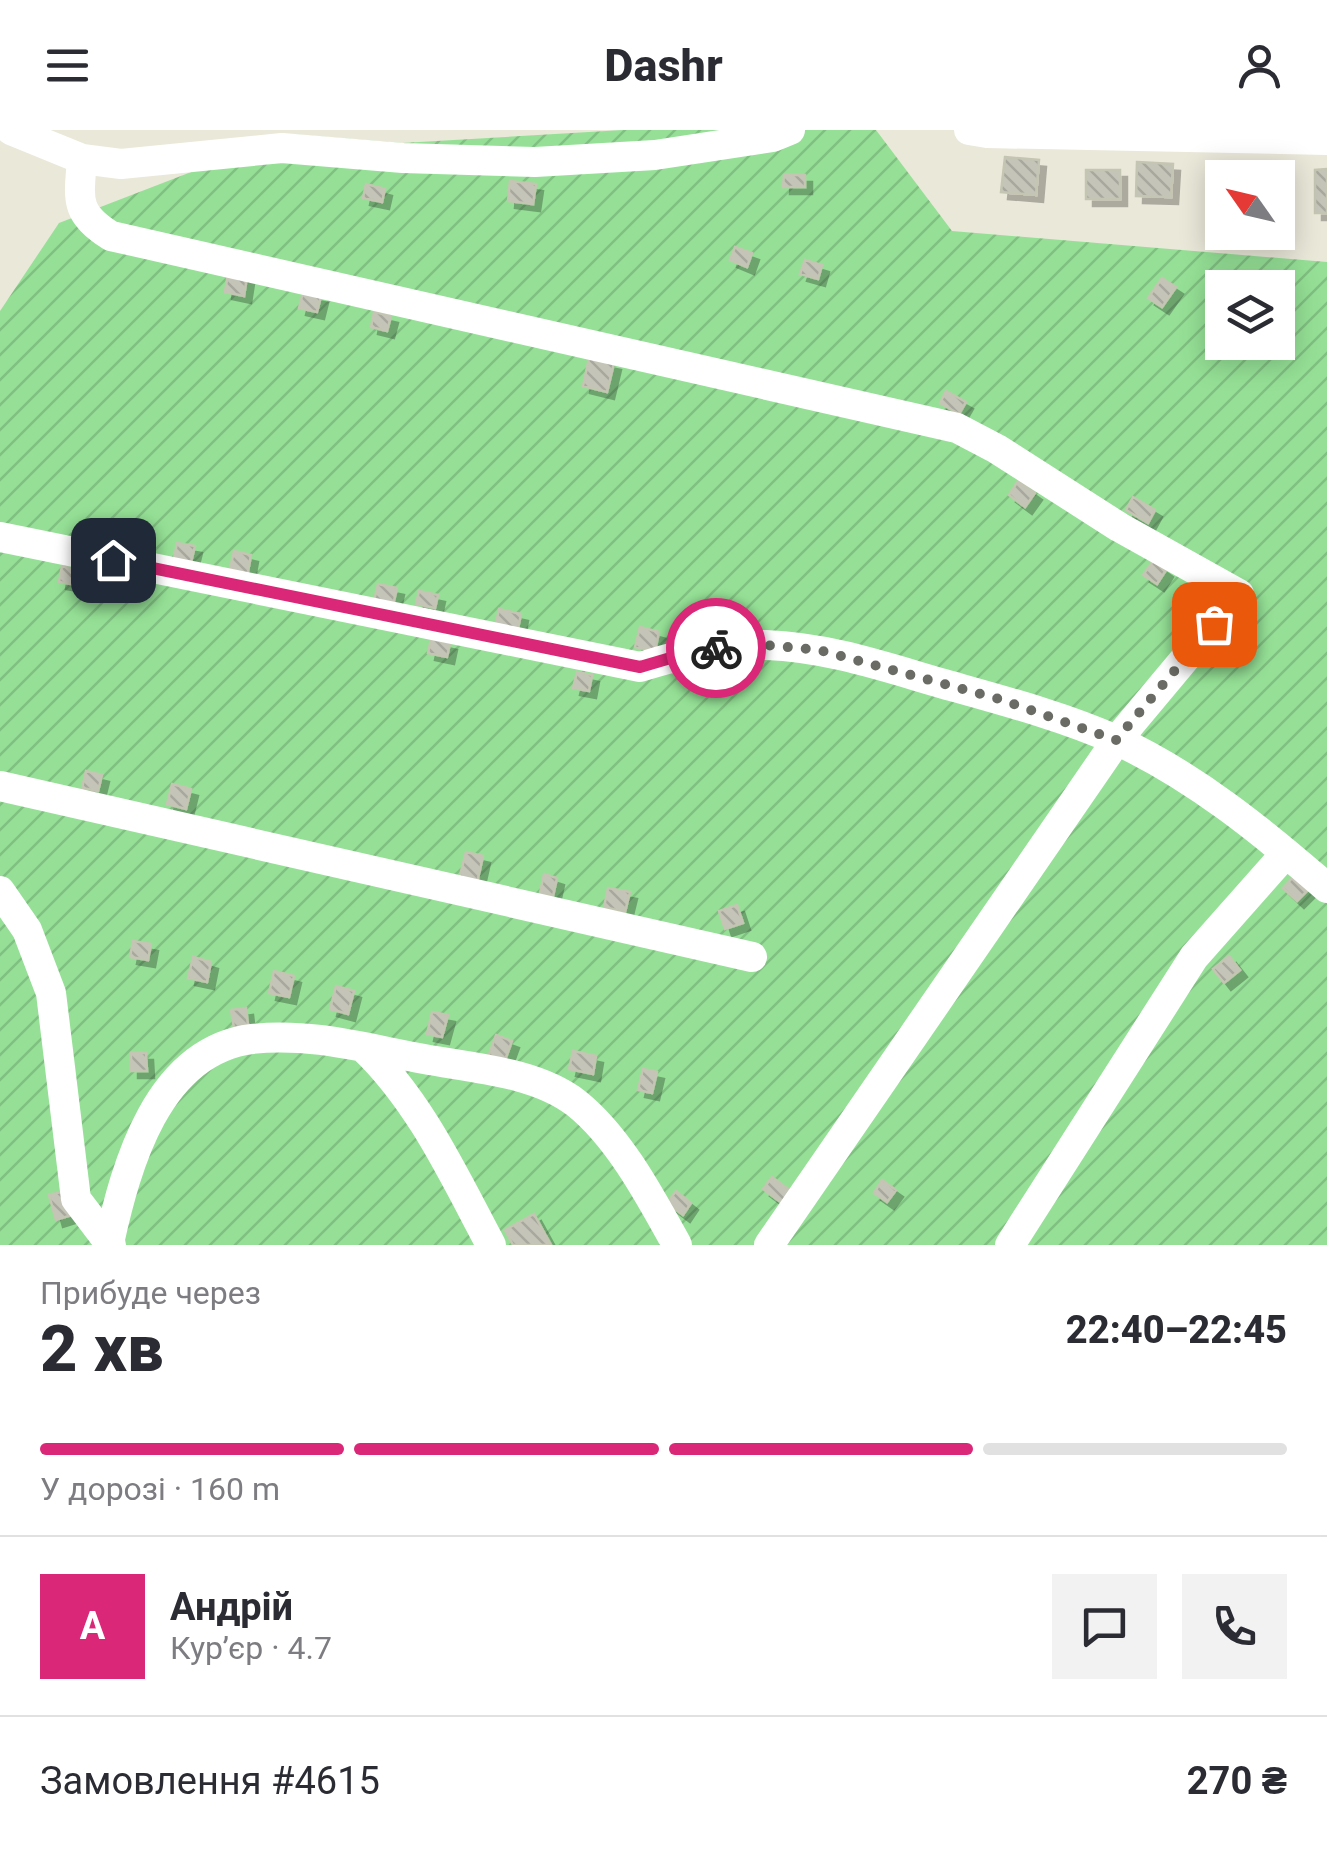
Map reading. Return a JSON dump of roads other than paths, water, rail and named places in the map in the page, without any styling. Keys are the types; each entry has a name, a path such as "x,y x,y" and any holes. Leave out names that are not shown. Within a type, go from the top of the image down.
{"street":[{"path":"11,130 82,159 121,164 275,139 404,158 535,162 655,155 773,137 790,130"},
{"path":"969,130 1327,140"},
{"path":"82,159 79,195 88,222 111,236 957,428 1238,594 1116,740 769,1245"},
{"path":"0,537 640,667 701,649 765,645 819,650 999,699 1116,740 1219,800 1327,888"},
{"path":"0,786 752,957"},
{"path":"1010,1245 1194,957 1286,854"},
{"path":"0,891 26,930 50,994 76,1199 110,1244"},
{"path":"110,1244 121,1189 142,1134 154,1110 188,1070 225,1046 248,1040 303,1039 363,1046 529,1080 577,1104 638,1178 677,1245"},
{"path":"363,1046 388,1070 418,1114 491,1245"}]}
